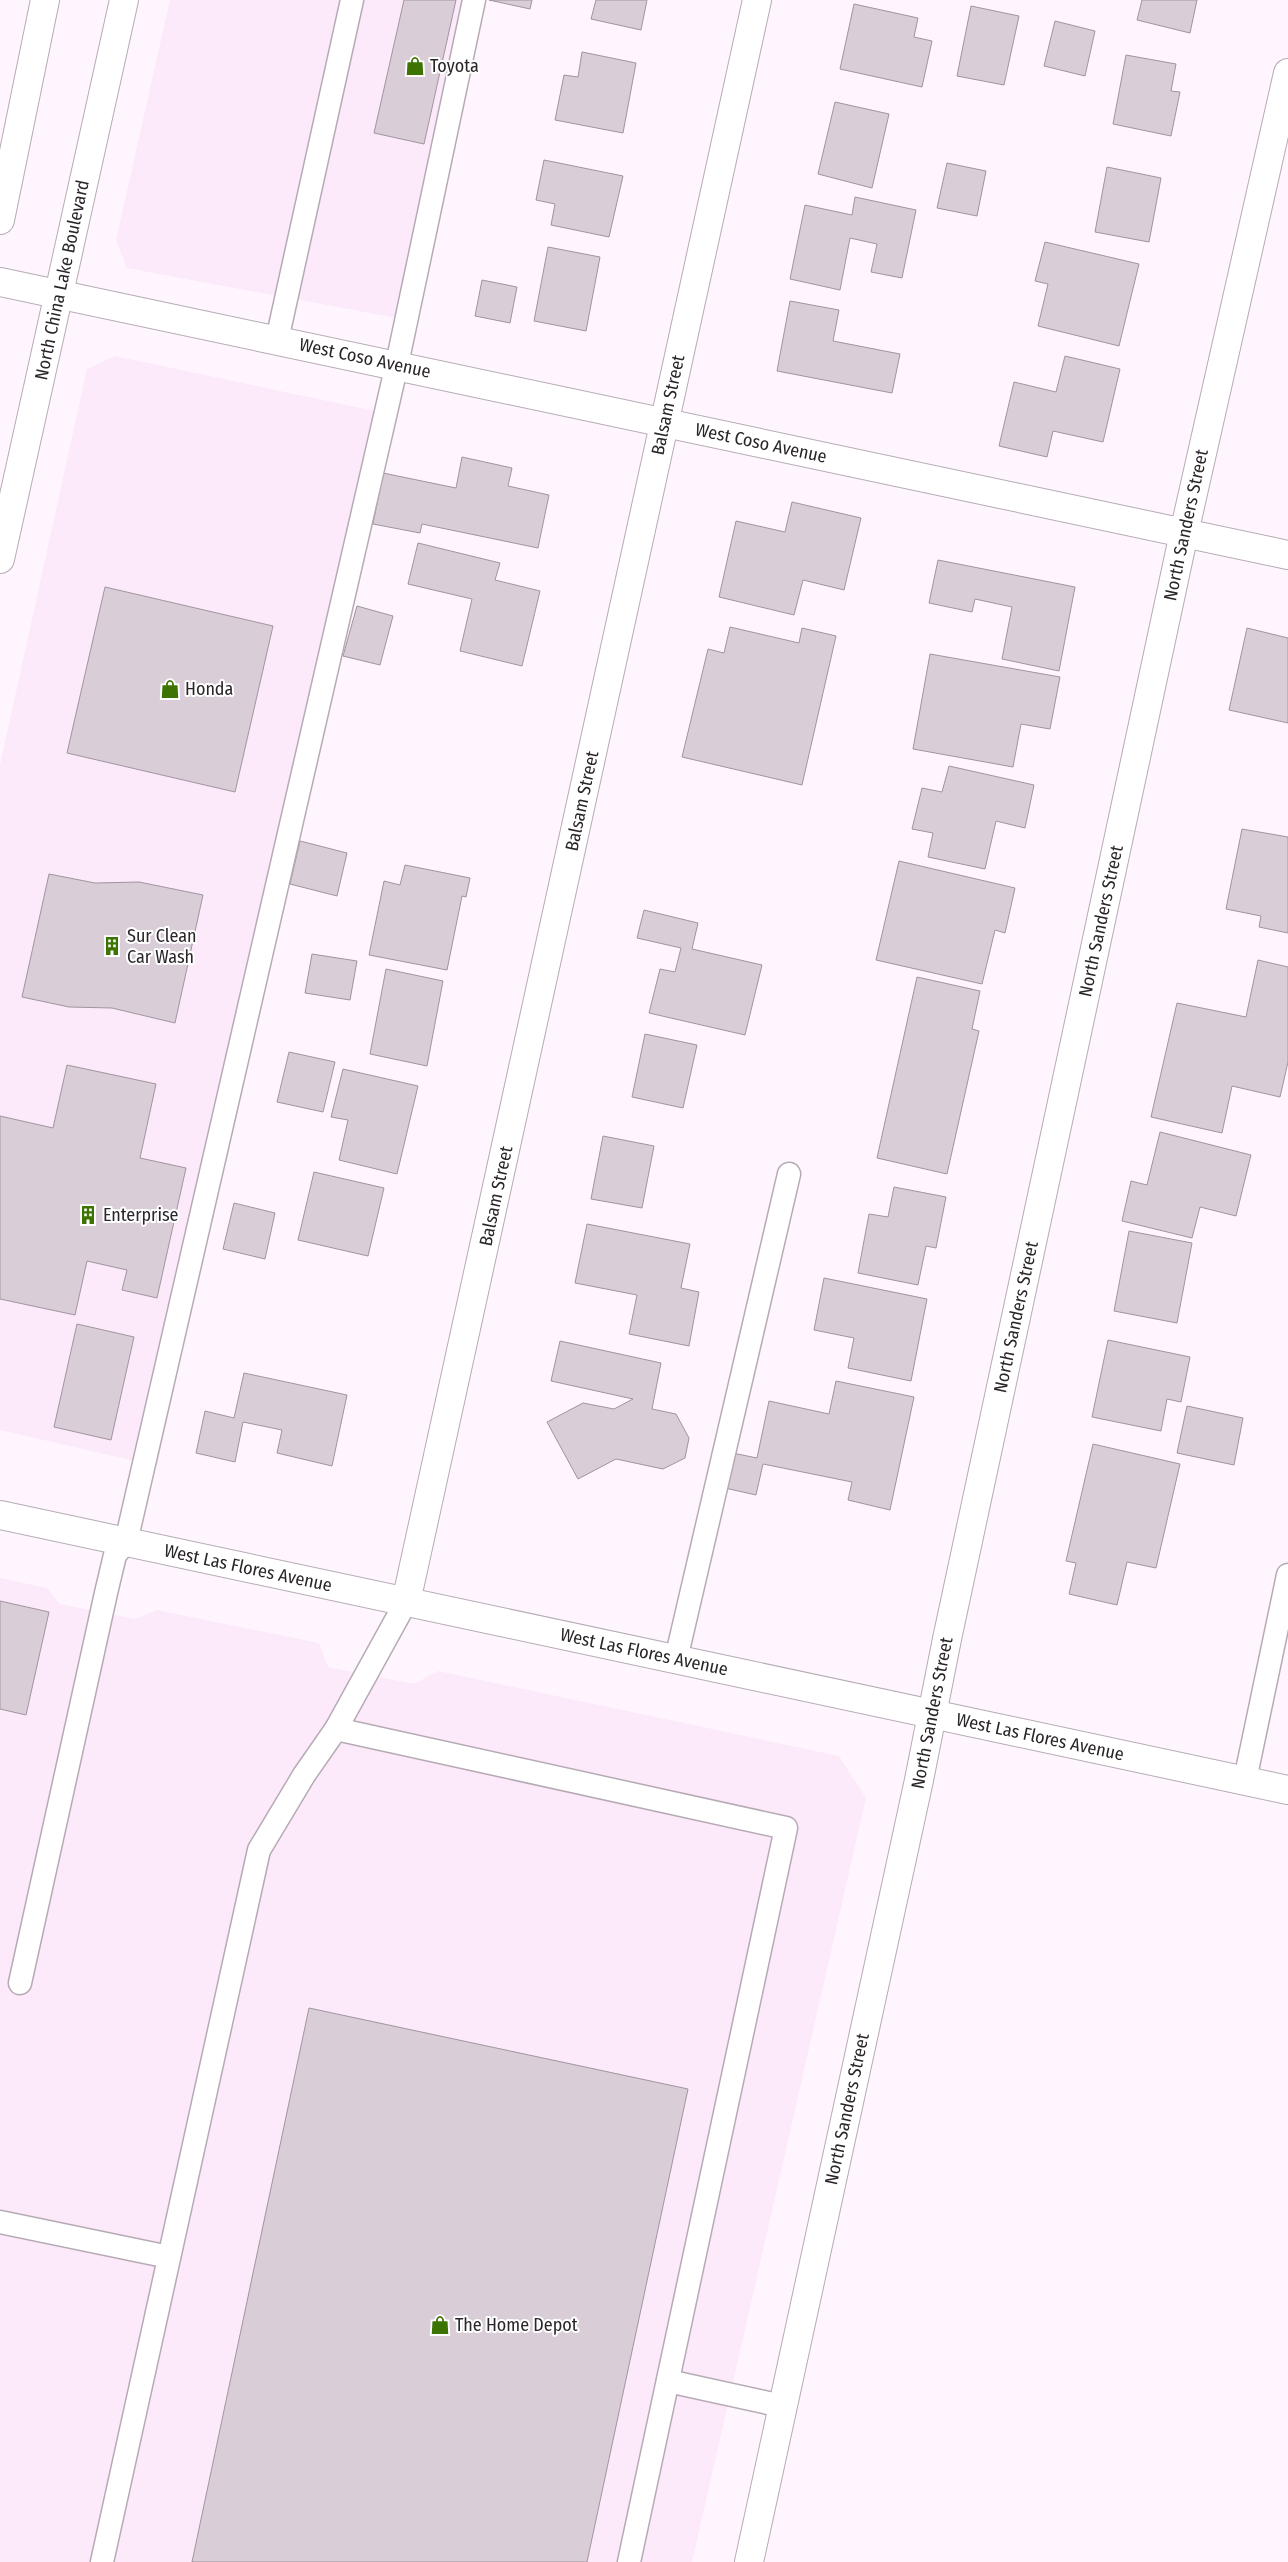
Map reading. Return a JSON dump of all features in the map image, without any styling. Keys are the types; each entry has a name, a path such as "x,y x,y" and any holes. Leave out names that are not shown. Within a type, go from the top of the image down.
{"street":[{"path":"0,220 45,0"},
{"name":"North China Lake Boulevard","path":"0,560 124,0"},
{"name":"Balsam Street","path":"406,1602 757,0"},
{"name":"North Sanders Street","path":"749,2562 933,1715 947,1639 1184,533 1288,73"},
{"name":"West Coso Avenue","path":"0,282 397,364 1288,555"},
{"name":"West Las Flores Avenue","path":"0,1515 1288,1790"}],"lane":[{"path":"277,340 352,0"},
{"path":"20,1983 110,1574 115,1555 126,1542 397,364 474,0"},
{"path":"676,1659 789,1174"},
{"path":"1245,1780 1288,1575"},
{"path":"102,2562 259,1850 304,1775 336,1729 406,1602"},
{"path":"336,1729 786,1828 629,2562"},
{"path":"0,2222 169,2257"},
{"path":"668,2381 782,2406"}],"shaded area":[{"path":"170,0 486,0 413,321 127,268 116,240"},
{"path":"115,356 389,414 157,1466 0,1430 0,765 87,369"},
{"path":"0,1578 47,1588 60,1604 135,1619 157,1610 319,1643 328,1667 414,1684 438,1671 839,1756 866,1798 692,2562 0,2562"}],"building":[{"name":"Toyota","path":"404,0 456,0 424,144 374,133"},
{"path":"489,0 532,0 530,9"},
{"path":"596,0 647,0 641,30 591,19"},
{"path":"1142,0 1197,0 1190,33 1137,20"},
{"path":"854,4 918,18 914,37 932,41 922,87 840,69"},
{"path":"971,6 1019,16 1004,85 957,76"},
{"path":"1055,21 1095,31 1085,76 1044,66"},
{"path":"582,52 636,63 623,133 555,120 564,75 578,77"},
{"path":"1126,55 1176,64 1171,91 1180,92 1171,136 1113,124"},
{"path":"835,102 889,114 872,188 818,174"},
{"path":"544,160 623,176 609,237 551,225 555,204 536,200"},
{"path":"947,163 986,171 977,216 937,208"},
{"path":"1107,167 1161,178 1149,242 1095,232"},
{"path":"855,197 916,210 902,278 871,272 877,244 850,238 840,290 790,279 805,205 852,215"},
{"path":"1045,242 1139,264 1119,346 1038,326 1048,284 1035,281"},
{"path":"548,247 600,257 586,331 534,321"},
{"path":"482,280 517,287 510,323 475,316"},
{"path":"790,301 839,310 833,341 900,354 892,393 777,371"},
{"path":"1065,356 1120,369 1103,442 1053,431 1047,457 999,446 1014,382 1056,392"},
{"path":"462,457 512,468 508,486 549,495 538,548 422,524 420,533 373,524 383,473 456,488"},
{"path":"792,502 861,518 844,590 803,580 794,615 719,597 736,521 785,532"},
{"path":"418,543 500,563 495,580 540,591 522,666 460,651 472,599 408,584"},
{"path":"938,560 1075,587 1059,671 1002,659 1012,607 975,599 972,612 929,603"},
{"name":"Honda","path":"105,587 273,626 235,792 67,753"},
{"path":"357,606 393,616 380,665 343,656"},
{"path":"730,627 799,643 802,628 836,636 802,785 682,757 708,649 724,653"},
{"path":"1247,628 1288,638 1288,723 1229,710"},
{"path":"930,654 1060,677 1050,729 1021,724 1013,767 913,749"},
{"path":"949,766 1034,785 1025,828 996,821 985,869 928,857 933,833 912,829 922,788 942,792"},
{"path":"1242,829 1288,837 1288,933 1259,927 1261,916 1226,909"},
{"path":"300,841 347,853 337,896 290,884"},
{"path":"899,861 1015,888 1005,933 995,930 982,984 876,960"},
{"path":"405,865 470,878 466,897 462,896 447,970 369,955 384,881 400,885"},
{"name":"Sur Clean Car Wash","path":"49,874 95,883 139,882 203,895 175,1023 112,1008 69,1007 22,997"},
{"path":"644,910 698,923 692,949 762,965 745,1035 649,1013 660,969 675,972 681,948 637,938"},
{"path":"312,954 357,961 350,1000 305,993"},
{"path":"1258,960 1288,967 1288,1062 1280,1097 1232,1086 1222,1133 1151,1117 1177,1003 1246,1017"},
{"path":"386,969 443,981 427,1066 370,1054"},
{"path":"917,977 980,991 972,1029 979,1031 947,1174 877,1158"},
{"path":"645,1034 697,1045 683,1108 632,1097"},
{"path":"289,1052 335,1062 323,1112 277,1102"},
{"name":"Enterprise","path":"67,1065 156,1084 140,1158 186,1168 157,1298 122,1290 127,1270 87,1261 75,1315 0,1299 0,1116 53,1128"},
{"path":"343,1069 418,1086 397,1174 339,1160 348,1120 331,1117"},
{"path":"1160,1132 1251,1155 1236,1216 1200,1207 1192,1238 1122,1221 1131,1181 1147,1185"},
{"path":"603,1136 654,1146 642,1208 591,1199"},
{"path":"314,1172 384,1188 368,1256 298,1240"},
{"path":"894,1187 946,1197 936,1248 926,1246 918,1285 858,1273 869,1214 888,1217"},
{"path":"234,1203 275,1213 265,1259 223,1249"},
{"path":"587,1224 690,1244 681,1288 699,1292 689,1346 629,1334 637,1295 575,1283"},
{"path":"1129,1231 1192,1243 1177,1323 1114,1311"},
{"path":"824,1278 927,1299 911,1381 848,1368 854,1338 814,1330"},
{"path":"77,1324 134,1337 111,1440 54,1427"},
{"path":"1108,1340 1190,1357 1181,1402 1167,1399 1161,1431 1092,1417"},
{"path":"560,1341 661,1363 652,1409 676,1414 689,1438 685,1458 663,1469 616,1459 578,1479 547,1422 583,1403 614,1409 633,1399 551,1381"},
{"path":"244,1373 347,1395 332,1466 277,1453 282,1430 243,1422 235,1462 196,1453 205,1411 234,1418"},
{"path":"836,1381 914,1397 890,1510 848,1500 852,1482 763,1464 756,1495 716,1486 723,1451 757,1458 769,1401 829,1414"},
{"path":"1187,1406 1243,1418 1234,1465 1177,1453"},
{"path":"1093,1444 1180,1464 1156,1568 1127,1562 1117,1605 1069,1594 1076,1563 1066,1561"},
{"path":"0,1601 49,1612 26,1715 0,1709"},
{"name":"The Home Depot","path":"309,2008 688,2089 587,2562 192,2562"}],"place":[{"name":"Toyota","path":"415,66"},
{"name":"Honda","path":"170,689"},
{"name":"Sur Clean Car Wash","path":"112,946"},
{"name":"Enterprise","path":"88,1215"},
{"name":"The Home Depot","path":"440,2325"}]}
